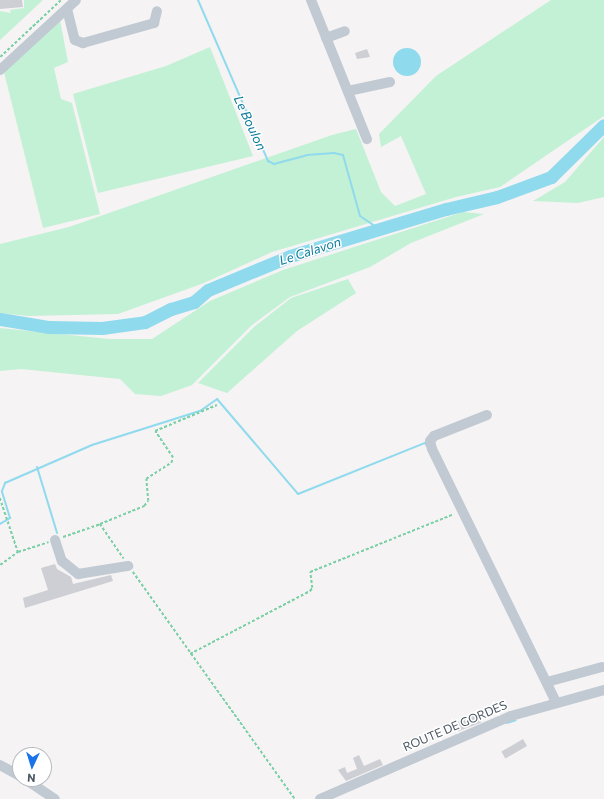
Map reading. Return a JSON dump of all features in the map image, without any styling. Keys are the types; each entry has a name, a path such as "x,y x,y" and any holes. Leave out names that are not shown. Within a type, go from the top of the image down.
{"street":[{"path":"0,70 76,0"},
{"path":"311,0 367,139"},
{"path":"67,9 74,40 83,44 154,23 157,11"},
{"path":"326,38 345,31"},
{"path":"348,91 390,82"},
{"path":"487,415 434,436 430,441 461,510 556,702"},
{"path":"55,540 62,561 78,574 128,566"},
{"path":"547,682 602,667"},
{"name":"ROUTE DE GORDES","path":"320,799 511,716 556,702 604,690"},
{"path":"0,765 12,772"},
{"path":"37,787 55,799"}],"path":[{"path":"0,57 61,0"},
{"path":"0,566 18,552 100,524 144,506 148,501 146,479 171,463 173,458 154,431 217,405"},
{"path":"0,498 18,552"},
{"path":"190,654 310,591 312,588 310,572 461,510"},
{"path":"100,524 190,654 295,799"}],"green space":[{"path":"24,0 43,0 0,40 0,11 11,13 10,10 24,8"},
{"path":"551,0 604,0 604,116 500,187 456,197 272,252 204,283 118,314 28,316 0,313 0,244 69,227 332,135 356,129 381,192 395,206 426,194 401,136 381,147 379,134 436,76"},
{"path":"60,20 68,62 54,68 61,99 72,103 100,214 43,228 4,72"},
{"path":"210,47 253,156 98,193 73,94 166,66"},
{"path":"604,137 604,197 578,203 533,201 565,182"},
{"path":"463,212 484,214 411,243 370,267 290,297 252,325 192,385 161,396 135,394 120,379 21,369 0,371 0,328 109,339 152,339 210,301 283,270"},
{"path":"348,279 356,293 297,331 227,393 198,383 254,327 291,298"}],"water":[{"path":"407,48 413,49 417,52 420,56 420,68 417,72 413,75 407,76 401,75 397,72 394,68 393,62 394,56 397,52 401,49"}],"building":[{"path":"0,0 22,0 23,7 0,9"},
{"path":"367,49 370,57 357,59 355,53"},
{"path":"55,564 57,569 71,577 73,584 111,575 113,581 25,608 23,598 48,590 41,568"},
{"path":"478,714 481,722 455,732 452,724"},
{"path":"523,739 527,746 505,758 501,752"},
{"path":"359,755 364,766 380,759 383,765 346,781 338,770 345,767 347,773 357,769 353,758"}],"waterway":[{"name":"Le Boulon","path":"198,0 268,161 274,164 307,155 334,153 343,155 360,216 379,229"},
{"name":"Le Calavon","path":"0,319 49,327 102,328 145,322 171,309 194,302 208,290 290,256 446,209 497,197 551,177 604,125"},
{"path":"0,524 10,518 2,491 5,483 92,445 200,411 217,399 298,494 425,443 427,446"},
{"path":"37,467 57,533"},
{"path":"507,723 516,720"}]}
